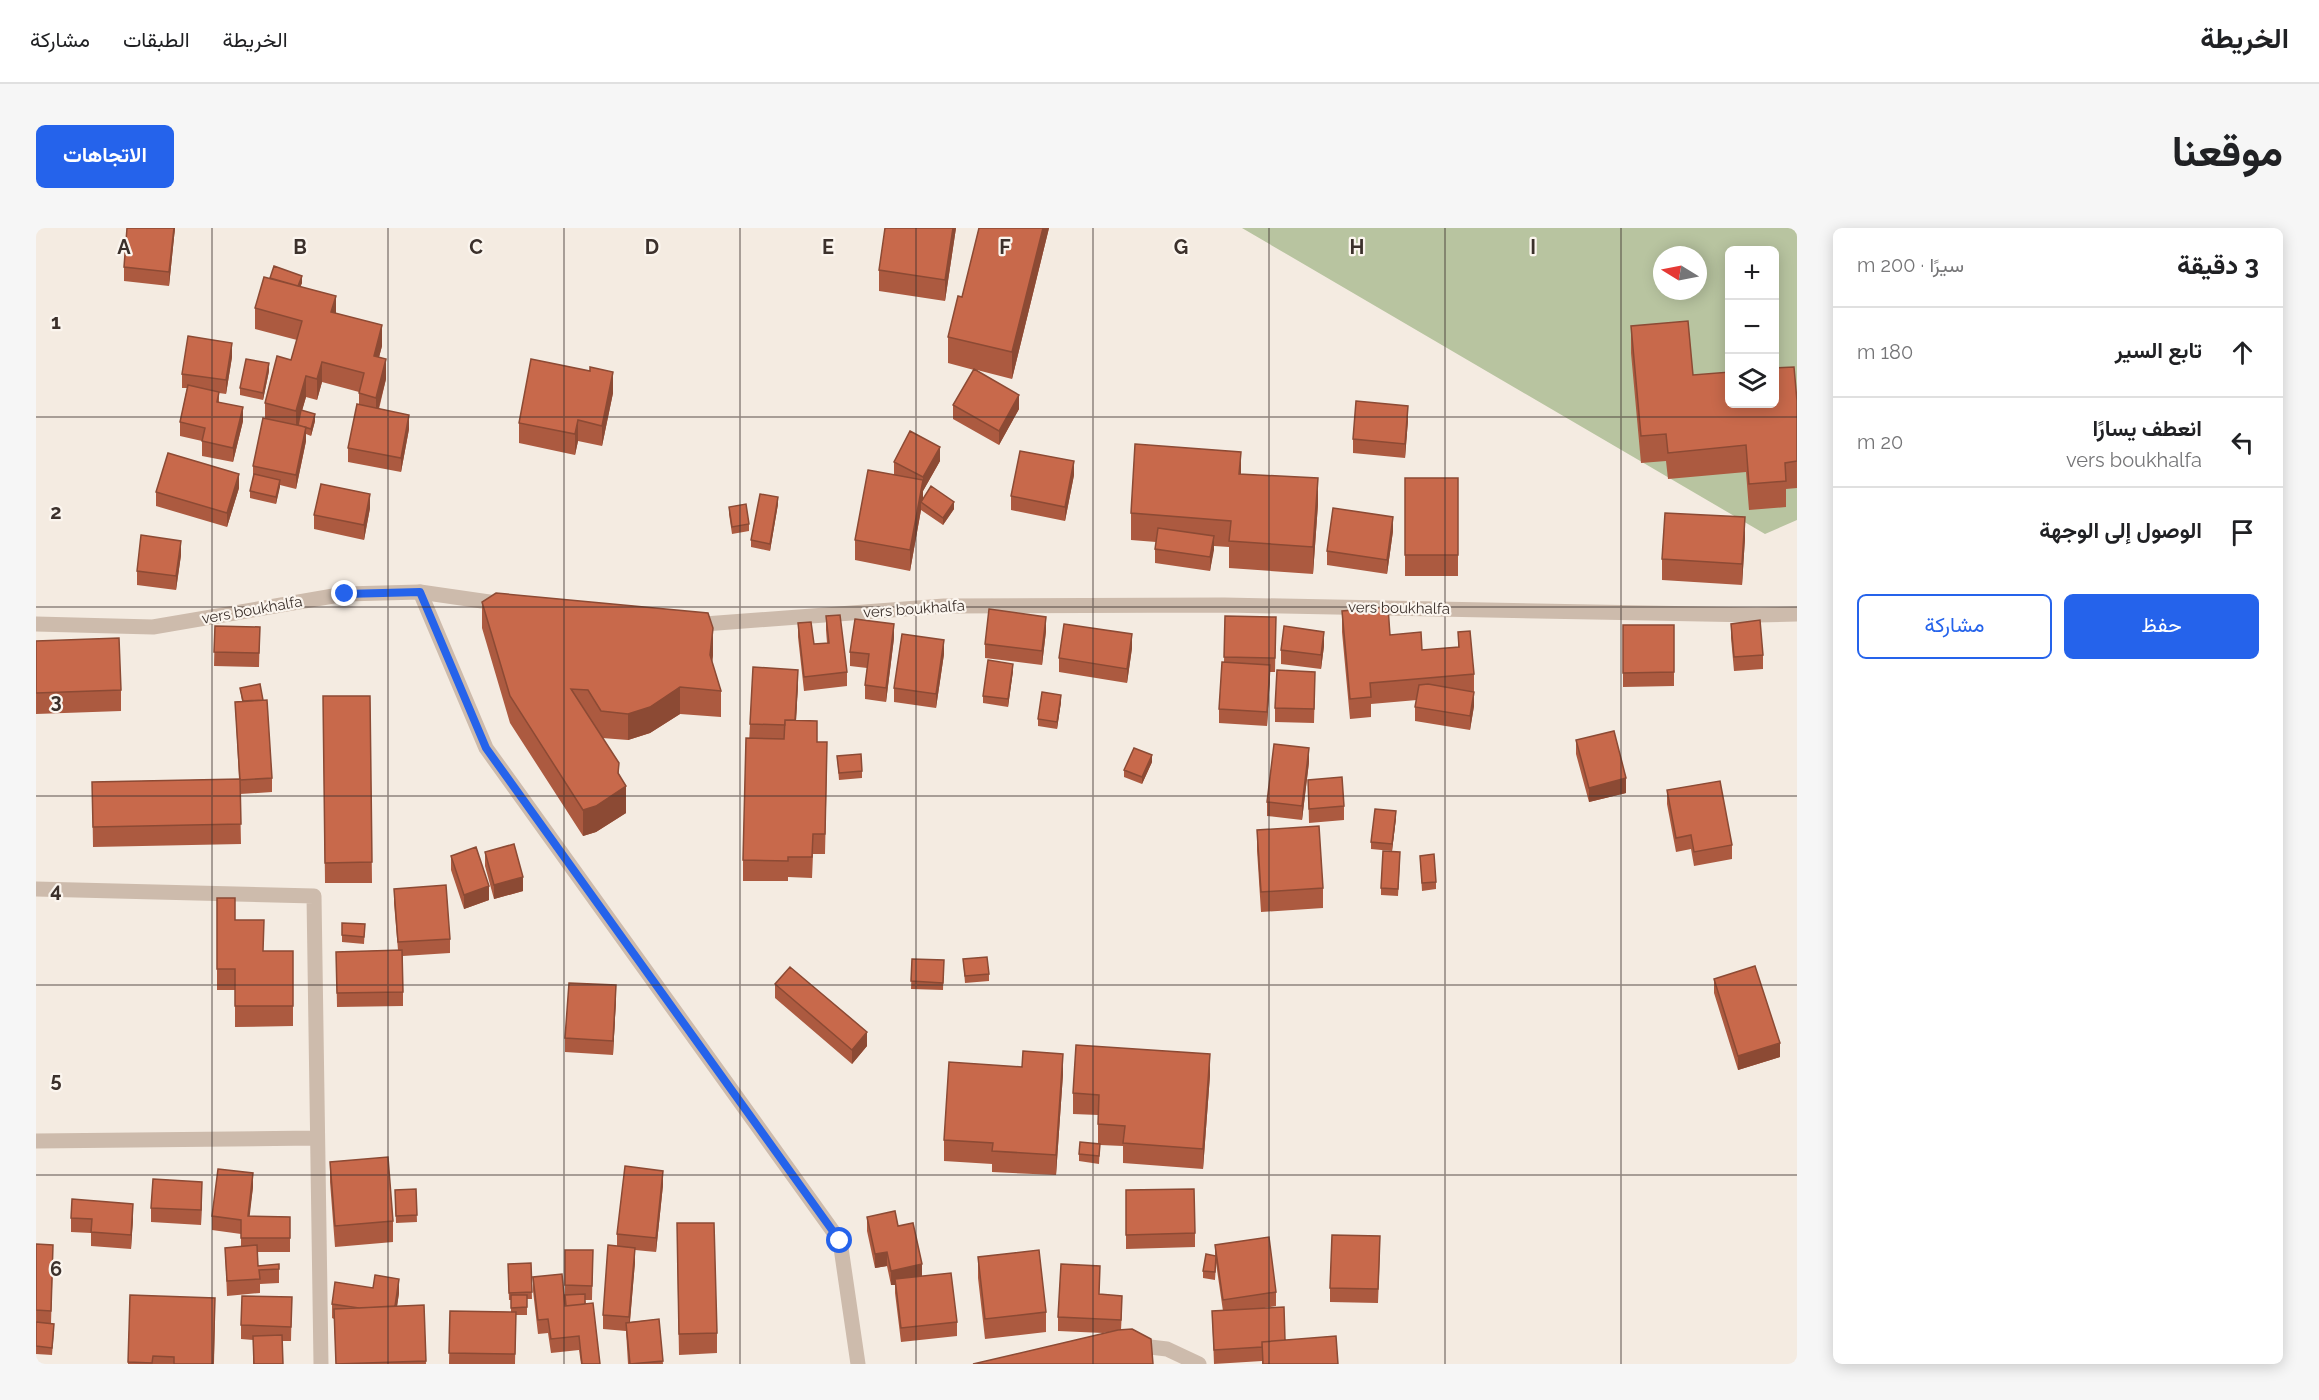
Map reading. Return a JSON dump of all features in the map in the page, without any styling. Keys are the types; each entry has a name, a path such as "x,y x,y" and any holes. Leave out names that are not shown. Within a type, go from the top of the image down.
{"street":[{"name":"vers boukhalfa","path":"36,624 153,627 345,594 420,592 524,607"},
{"path":"420,592 486,748 840,1241 858,1364"},
{"name":"vers boukhalfa","path":"674,626 944,606 1224,605 1745,615 1797,614"},
{"path":"36,889 314,896 321,1364"},
{"path":"36,1141 316,1138"},
{"path":"1116,1343 1167,1349 1199,1364"}],"green space":[{"path":"1242,228 1797,228 1797,520 1765,534"}],"building":[{"path":"127,228 174,228 169,272 124,267"},
{"path":"885,228 953,228 945,280 879,270"},
{"path":"979,228 1043,228 1012,352 948,337 958,296 962,297"},
{"path":"274,266 302,276 298,286 270,278"},
{"path":"264,277 336,296 331,312 382,325 374,356 386,359 376,398 359,393 364,373 322,362 317,379 306,376 296,411 265,403 277,356 291,360 302,321 255,308"},
{"path":"1688,321 1693,375 1725,372 1725,408 1779,408 1779,368 1794,367 1797,401 1797,461 1785,463 1786,481 1749,484 1746,445 1668,453 1666,434 1641,436 1631,326"},
{"path":"188,336 232,343 226,380 182,374"},
{"path":"246,359 269,363 263,393 240,388"},
{"path":"531,359 590,371 590,367 613,372 602,426 578,420 575,434 519,423"},
{"path":"974,369 1019,395 999,431 953,405"},
{"path":"188,385 219,392 217,402 243,407 233,448 202,441 205,428 180,422"},
{"path":"1356,401 1408,406 1405,444 1353,439"},
{"path":"357,404 409,415 401,458 348,448"},
{"path":"301,410 315,414 311,429 298,425"},
{"path":"263,418 306,427 296,475 253,466"},
{"path":"910,431 940,447 923,477 894,462"},
{"path":"1135,444 1241,452 1239,474 1318,478 1313,547 1229,541 1231,521 1131,513"},
{"path":"1020,451 1074,461 1065,507 1011,496"},
{"path":"168,453 239,474 227,513 156,492"},
{"path":"868,470 923,480 910,550 855,540"},
{"path":"254,474 280,480 276,497 250,491"},
{"path":"1405,478 1458,478 1458,555 1405,555"},
{"path":"321,484 370,494 364,525 314,515"},
{"path":"931,486 954,502 943,518 921,502"},
{"path":"760,494 778,497 770,544 751,540"},
{"path":"746,504 749,524 732,527 729,507"},
{"path":"1333,508 1393,517 1387,560 1327,551"},
{"path":"1665,513 1745,517 1742,564 1662,559"},
{"path":"1158,528 1214,536 1210,557 1155,549"},
{"path":"141,535 181,541 176,576 137,571"},
{"path":"496,593 708,613 713,628 710,655 721,691 680,687 650,707 628,714 601,711 588,690 571,689 619,763 618,773 626,786 596,806 583,810 510,696 482,602"},
{"path":"1388,607 1390,635 1421,632 1422,650 1459,647 1458,632 1470,631 1474,674 1370,683 1371,697 1350,699 1342,611"},
{"path":"989,609 1046,617 1042,651 985,644"},
{"path":"840,615 847,672 804,677 798,623 811,622 814,644 829,643 826,616"},
{"path":"1225,616 1276,617 1275,658 1224,657"},
{"path":"855,619 894,624 886,688 865,685 869,654 850,652"},
{"path":"1760,620 1763,655 1734,657 1731,624"},
{"path":"1064,624 1132,634 1127,669 1059,658"},
{"path":"1623,625 1674,625 1674,672 1623,673"},
{"path":"215,626 260,627 259,653 214,652"},
{"path":"1284,626 1324,632 1321,655 1281,650"},
{"path":"902,634 944,640 936,694 894,688"},
{"path":"119,638 121,690 36,693 36,641"},
{"path":"988,660 1013,664 1008,699 983,696"},
{"path":"1222,662 1270,665 1267,712 1219,709"},
{"path":"753,667 798,670 795,720 785,720 785,725 750,724"},
{"path":"1277,670 1315,672 1314,709 1275,708"},
{"path":"260,684 263,700 243,701 240,688"},
{"path":"1428,684 1474,692 1470,716 1415,707 1419,685"},
{"path":"1042,692 1061,695 1057,722 1038,719"},
{"path":"323,696 370,696 372,862 325,863"},
{"path":"267,700 272,778 240,780 235,702"},
{"path":"785,720 817,721 817,742 827,742 825,834 813,834 812,857 788,857 788,861 743,860 746,738 784,739"},
{"path":"1614,731 1626,778 1589,788 1576,740"},
{"path":"1274,744 1309,748 1302,806 1267,802"},
{"path":"1134,748 1152,755 1142,777 1124,770"},
{"path":"861,754 862,771 839,773 837,756"},
{"path":"1342,777 1344,806 1309,809 1308,780"},
{"path":"240,779 241,824 93,827 92,782"},
{"path":"1720,781 1732,845 1694,852 1691,835 1676,838 1667,790"},
{"path":"1375,809 1396,811 1392,844 1371,842"},
{"path":"1319,826 1323,888 1261,892 1257,830"},
{"path":"514,844 523,877 494,885 485,852"},
{"path":"476,847 489,886 464,895 451,856"},
{"path":"1383,851 1400,852 1398,889 1381,888"},
{"path":"1434,854 1436,882 1422,883 1420,856"},
{"path":"446,885 450,939 398,942 394,889"},
{"path":"217,898 235,898 235,920 264,920 263,951 293,951 293,1006 235,1006 235,969 217,969"},
{"path":"342,923 365,924 364,937 342,935"},
{"path":"402,950 403,992 337,993 336,952"},
{"path":"987,957 989,974 965,976 963,959"},
{"path":"912,959 944,960 943,983 911,981"},
{"path":"1755,966 1780,1043 1738,1056 1714,979"},
{"path":"790,967 867,1032 852,1050 775,984"},
{"path":"569,983 616,985 613,1041 565,1038"},
{"path":"1076,1045 1210,1054 1203,1149 1123,1143 1125,1126 1098,1124 1099,1095 1073,1093"},
{"path":"1023,1051 1063,1054 1056,1155 992,1151 993,1143 944,1140 949,1062 1022,1067"},
{"path":"1080,1142 1100,1144 1099,1156 1079,1154"},
{"path":"388,1157 393,1221 335,1226 330,1162"},
{"path":"625,1166 663,1171 656,1238 617,1234"},
{"path":"218,1169 253,1173 248,1216 290,1217 290,1238 241,1238 241,1220 212,1216"},
{"path":"153,1179 202,1182 201,1210 151,1208"},
{"path":"416,1189 417,1215 396,1216 395,1190"},
{"path":"1194,1189 1195,1233 1126,1235 1126,1190"},
{"path":"72,1199 133,1204 131,1235 91,1232 92,1219 71,1218"},
{"path":"895,1211 898,1226 913,1223 922,1264 891,1271 887,1252 875,1254 867,1217"},
{"path":"677,1223 714,1223 717,1333 679,1334"},
{"path":"1332,1235 1380,1236 1378,1289 1330,1288"},
{"path":"1269,1237 1276,1292 1223,1300 1215,1245"},
{"path":"36,1244 53,1245 51,1311 36,1310"},
{"path":"257,1245 258,1266 279,1264 279,1269 259,1270 260,1279 227,1281 225,1248"},
{"path":"608,1245 635,1248 629,1317 603,1315"},
{"path":"565,1250 593,1250 592,1286 565,1285"},
{"path":"1039,1250 1046,1312 985,1319 978,1257"},
{"path":"1206,1254 1216,1256 1215,1272 1203,1271"},
{"path":"531,1263 532,1292 509,1293 508,1264"},
{"path":"1061,1264 1100,1266 1099,1294 1122,1296 1121,1320 1058,1317"},
{"path":"951,1273 957,1322 901,1328 895,1279"},
{"path":"562,1274 565,1306 593,1303 600,1364 582,1364 579,1336 551,1339 548,1319 538,1320 533,1277"},
{"path":"375,1275 399,1279 395,1306 359,1308 332,1304 335,1282 373,1288"},
{"path":"585,1294 585,1304 566,1306 565,1295"},
{"path":"130,1295 215,1298 213,1364 174,1364 174,1357 153,1356 152,1363 128,1362"},
{"path":"511,1295 527,1295 527,1307 511,1308"},
{"path":"242,1296 292,1297 291,1327 241,1325"},
{"path":"424,1305 426,1361 336,1364 334,1309"},
{"path":"1284,1307 1285,1340 1262,1342 1262,1347 1214,1350 1212,1311"},
{"path":"450,1311 516,1312 515,1354 449,1353"},
{"path":"659,1319 663,1361 630,1364 626,1323"},
{"path":"36,1322 54,1324 52,1348 36,1346"},
{"path":"1132,1329 1151,1339 1153,1364 973,1364 1118,1330"},
{"path":"282,1335 283,1364 254,1364 253,1336"},
{"path":"1336,1336 1338,1364 1263,1364 1262,1342"}],"route":[{"path":"345,594 420,592 486,748 840,1241"}]}
